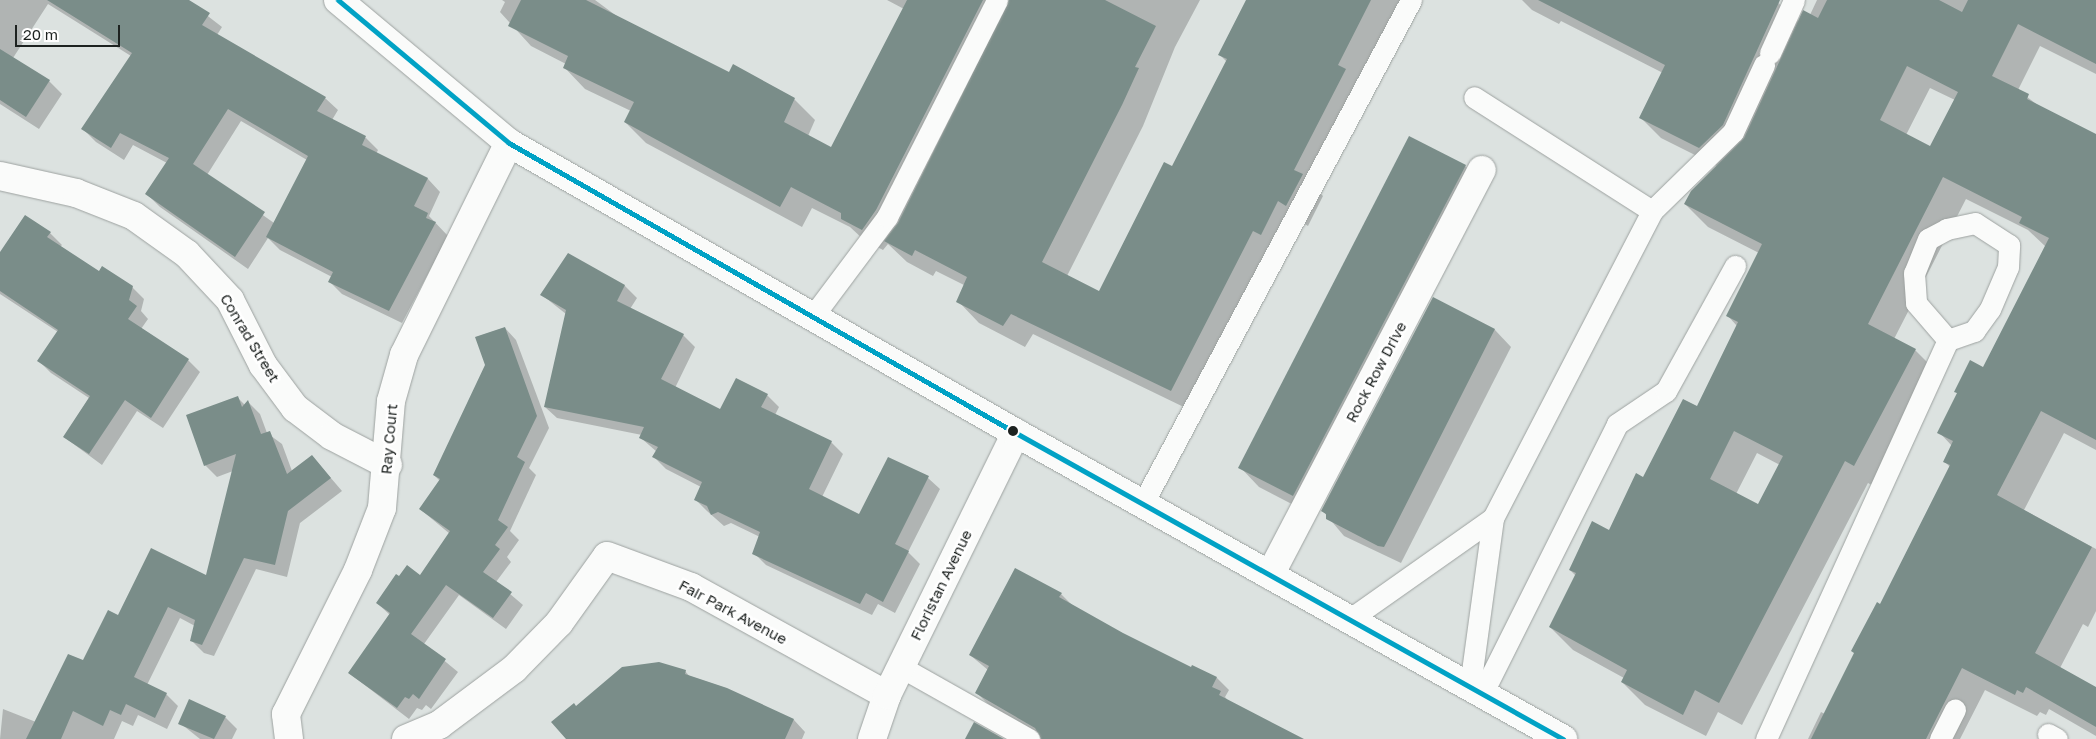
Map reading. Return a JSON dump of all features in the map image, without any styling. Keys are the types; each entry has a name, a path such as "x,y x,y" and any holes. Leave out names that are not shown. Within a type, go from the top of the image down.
{"street":[{"path":"338,0 509,143 1016,433 1563,739"},
{"name":"Ray Court","path":"290,739 286,714 358,570 382,508 388,464 391,401 404,354 509,143"},
{"name":"Rock Row Drive","path":"1270,575 1482,170"},
{"name":"Conrad Street","path":"0,176 76,193 134,216 187,254 230,300 263,366 295,408 332,436 388,464"},
{"name":"Floristan Avenue","path":"872,739 887,695 900,667 1016,433"},
{"name":"Fair Park Avenue","path":"406,739 439,725 514,668 559,623 607,556 691,587 887,695"}],"lane":[{"path":"813,316 887,216 997,0"},
{"path":"1143,503 1411,0"},
{"path":"1476,690 1493,518 1652,211 1733,132 1794,0"},
{"path":"1474,97 1652,211"},
{"path":"1766,739 1948,340 1974,331 1990,309 2008,267 2009,245 1975,223 1947,229 1928,240 1914,273 1916,303 1948,340"},
{"path":"1476,690 1617,424 1666,391 1735,266"},
{"path":"1350,619 1493,518"},
{"path":"900,667 1029,739"},
{"path":"1940,739 1955,710"}],"building":[{"path":"47,0 189,0 210,13 202,25 326,97 317,111 366,136 362,145 428,178 414,206 428,213 426,218 436,222 389,311 328,282 333,272 266,237 308,156 228,109 193,164 265,212 235,257 145,194 169,158 120,133 111,148 81,129 132,53"},
{"path":"521,0 586,0 729,72 733,64 795,98 784,122 831,147 907,0 983,0 876,210 862,230 841,219 841,213 791,187 780,207 624,122 634,102 563,68 568,56 508,26"},
{"path":"1009,0 1105,0 1156,26 1135,67 1139,68 1122,105 1042,262 1099,291 1164,162 1172,166 1227,59 1218,55 1246,0 1371,0 1338,65 1346,69 1294,170 1303,174 1286,206 1278,201 1261,235 1253,231 1171,391 1011,314 1003,326 956,302 967,277 915,250 912,256 884,241 898,223"},
{"path":"1538,0 1780,0 1723,125 1699,148 1639,118 1665,65"},
{"path":"1827,0 1939,0 1962,12 1968,0 2096,0 2096,64 2018,24 1992,76 2029,94 2027,99 2096,134 2096,440 2041,411 1997,495 2092,547 2035,653 2096,687 2096,727 2026,687 2023,693 2017,690 2015,695 1962,668 1926,739 1811,739 1854,653 1851,651 1877,602 1880,604 1950,465 1943,462 1953,441 1937,433 1957,393 1954,392 1970,360 1983,367 2049,238 2019,223 2022,217 1943,177 1868,324 1916,349 1854,466 1845,461 1719,703 1695,690 1683,715 1621,682 1627,670 1549,627 1576,573 1569,570 1592,521 1609,530 1636,473 1643,477 1683,399 1697,406 1738,322 1726,316 1762,244 1684,204 1691,191 1744,138 1803,10 1818,18","holes":["1907,66 1958,92 1930,146 1880,120","1734,431 1783,456 1758,504 1710,479"]},
{"path":"0,49 50,80 26,117 0,100"},
{"path":"1409,136 1466,165 1293,496 1238,468"},
{"path":"25,215 51,232 47,237 99,271 102,266 133,286 129,300 137,306 128,319 189,359 151,418 125,400 89,454 63,437 90,396 37,361 58,330 0,291 0,252"},
{"path":"568,253 625,285 617,301 684,334 661,379 720,409 736,378 768,394 761,407 832,441 809,489 859,514 888,457 929,476 895,544 909,551 883,602 866,593 860,604 752,554 760,532 718,512 711,515 707,506 694,500 702,482 652,457 658,447 639,438 644,427 544,407 566,310 540,295"},
{"path":"1433,297 1495,329 1384,547 1378,546 1326,519 1326,514 1321,511"},
{"path":"505,327 537,416 517,457 525,462 498,520 508,527 495,545 500,549 483,572 512,592 493,618 446,585 411,634 446,659 419,699 413,694 409,699 405,697 397,708 348,673 390,613 376,603 396,574 399,576 407,565 420,575 450,531 419,509 440,479 433,475 485,365 475,337"},
{"path":"238,396 242,407 248,400 261,434 270,431 287,474 312,455 331,478 288,511 275,565 244,558 202,645 190,641 195,620 168,607 134,677 167,693 155,718 126,704 121,715 110,710 103,726 73,711 61,739 26,739 68,654 83,660 108,610 118,615 151,548 206,575 236,454 204,466 186,415"},
{"path":"1015,568 1062,593 1059,597 1123,633 1191,667 1192,665 1217,677 1212,687 1221,691 1219,695 1304,739 1041,739 1035,728 975,693 989,666 969,655"},
{"path":"659,662 686,670 685,674 727,688 794,719 785,739 566,739 551,722 574,703 576,706 622,667"},
{"path":"189,699 226,716 214,739 178,724"},
{"path":"974,722 1004,739 965,739"}],"transit line":[{"path":"338,0 509,143 1016,433 1563,739"}]}
